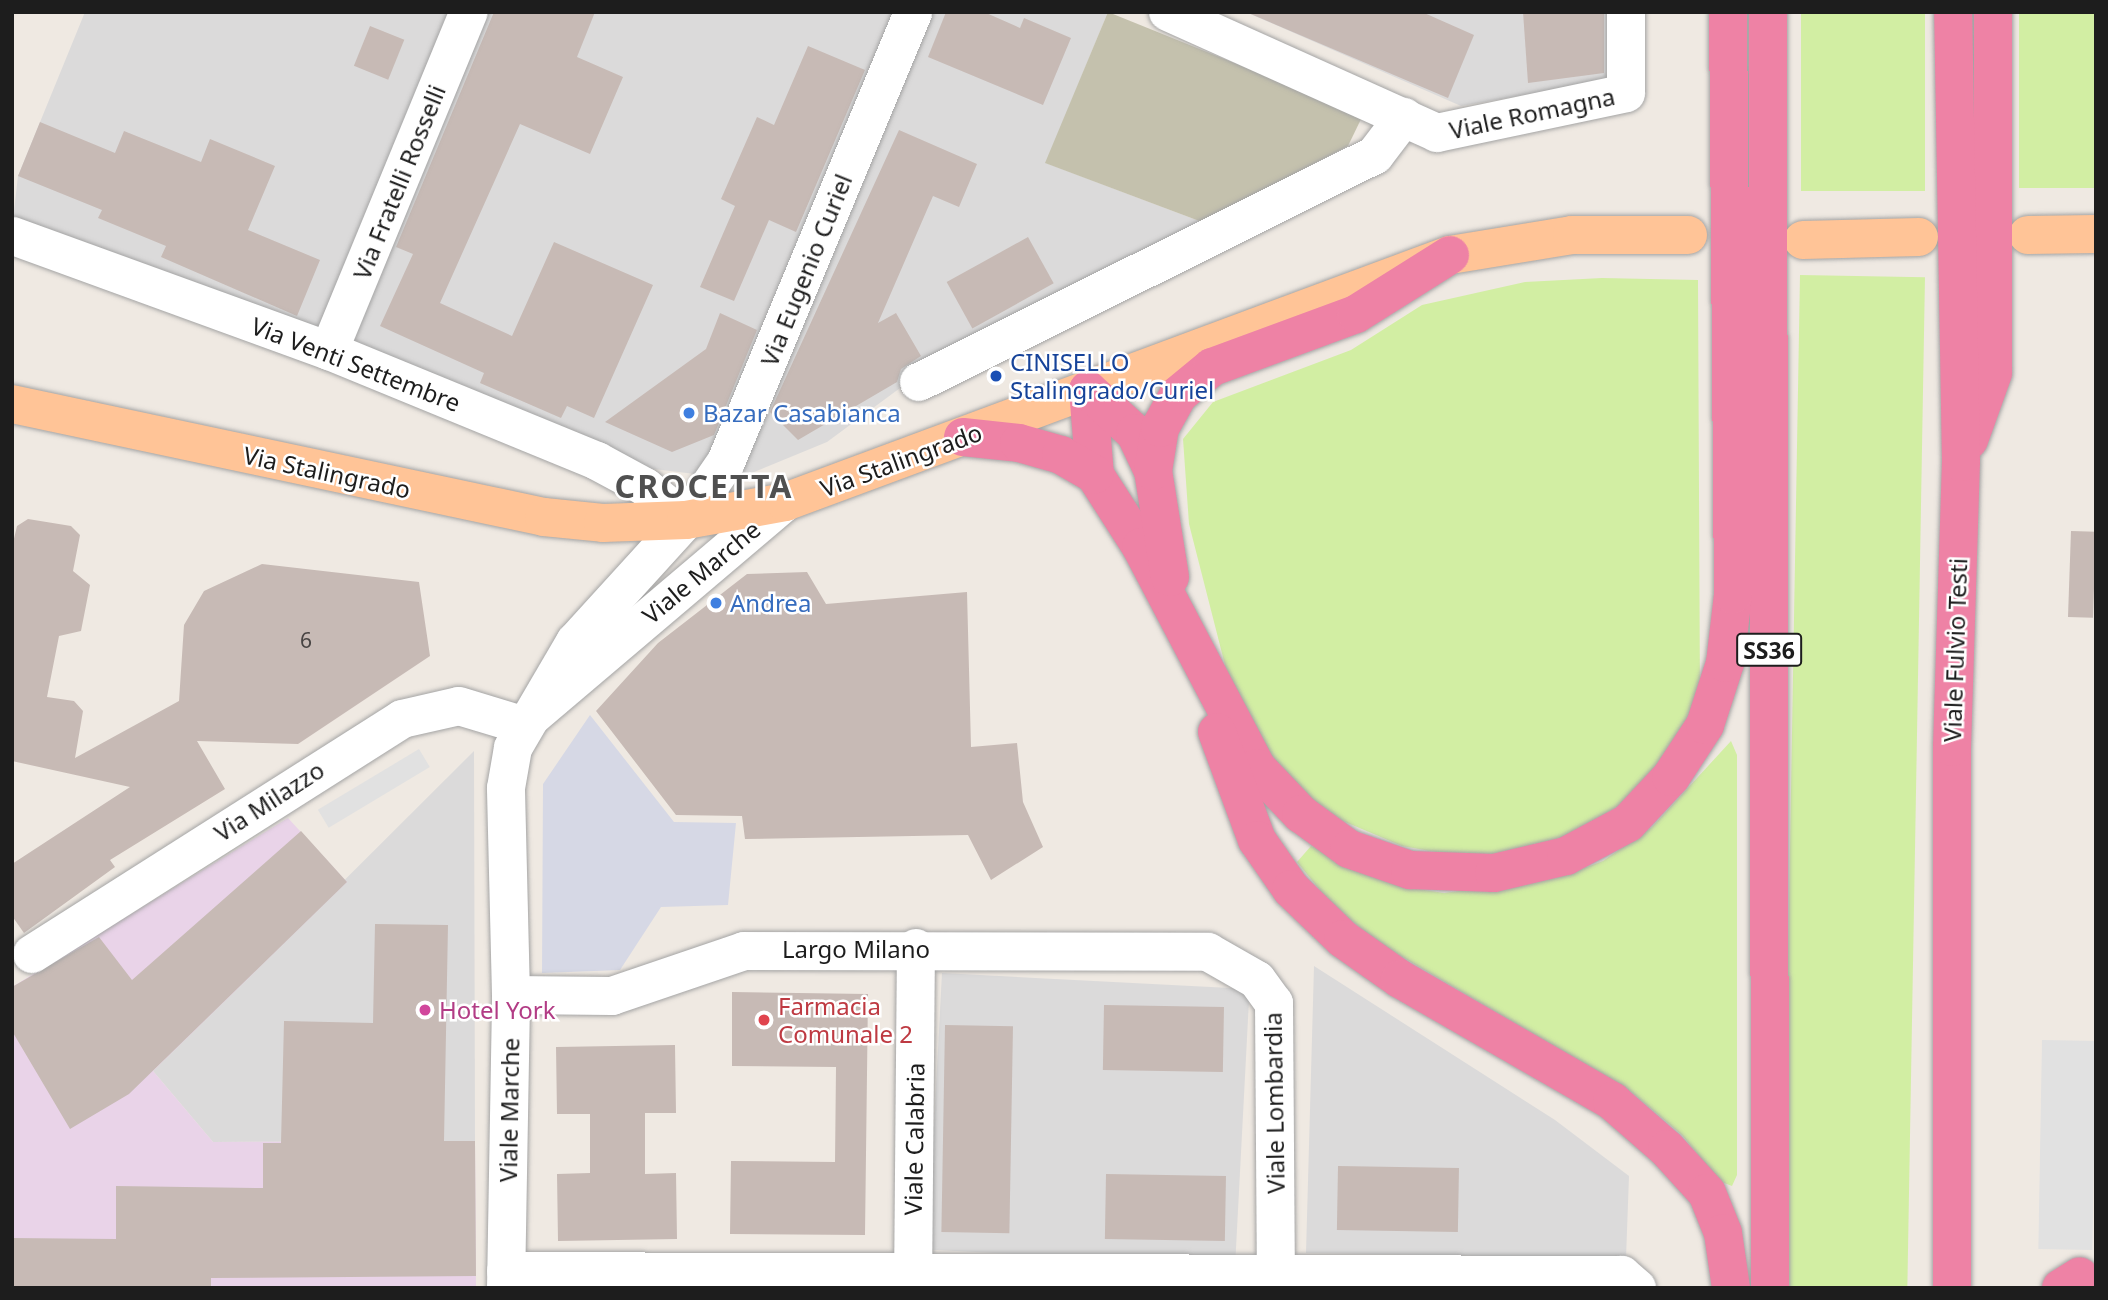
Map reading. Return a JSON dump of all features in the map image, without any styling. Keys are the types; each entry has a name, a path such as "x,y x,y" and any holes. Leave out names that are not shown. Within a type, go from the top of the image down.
{"highway":[{"path":"1088,390 1095,475 1179,617 1257,768 1301,814 1349,849 1410,870 1494,873 1566,856 1628,823 1671,777 1705,725 1725,663 1732,596 1728,12"},
{"name":"SS36","path":"1768,12 1770,1288"},
{"name":"Viale Fulvio Testi","path":"1952,1288 1952,747 1961,462 1953,12"},
{"path":"1961,462 1993,373 1993,12"},
{"path":"1153,471 1169,409 1198,376 1356,314 1450,256"},
{"path":"1088,390 1135,433 1153,471 1179,617 1257,840 1291,889 1343,939 1400,979 1612,1101 1667,1149 1707,1193 1723,1233 1731,1288"},
{"path":"963,437 1040,449 1095,475"}],"main road":[{"path":"2028,235 2096,234"},
{"name":"Via Stalingrado","path":"12,404 544,517 603,523 686,520 785,502 1450,256 1572,235 1688,235"},
{"path":"1803,240 1919,237"}],"street":[{"name":"Via Fratelli Rosselli","path":"329,351 469,12"},
{"name":"Via Eugenio Curiel","path":"686,520 730,453 913,12"},
{"path":"919,382 1375,155 1404,117 1168,12"},
{"name":"Viale Romagna","path":"1404,117 1437,133 1626,93 1626,12"},
{"name":"Via Venti Settembre","path":"13,236 329,351 605,465 686,520"},
{"name":"Viale Marche","path":"522,725 785,502"},
{"name":"Viale Marche","path":"506,1280 511,995 506,788 522,725 582,633 686,520"},
{"name":"Via Milazzo","path":"32,954 402,719 459,706 522,725"},
{"name":"Largo Milano","path":"511,995 612,996 744,951 916,948 1208,952"},
{"name":"Viale Calabria","path":"912,1280 916,948"},
{"name":"Viale Lombardia","path":"1208,952 1257,980 1274,1003 1276,1282"},
{"path":"506,1280 1276,1282 1622,1275 1637,1288"}],"shaded area":[{"path":"85,12 1108,12 1046,163 1202,222 915,377 827,442 737,479 637,467 12,228 18,176"},
{"path":"1108,12 1363,115 1348,146 1202,222 1045,163"},
{"path":"1617,12 1616,79 1461,106 1248,13"},
{"path":"590,715 674,822 736,823 728,905 661,907 620,970 542,973 543,784"},
{"path":"419,749 430,767 329,828 318,810"},
{"path":"474,751 475,1141 213,1142 153,1071"},
{"path":"288,818 347,882 153,1071 213,1142 475,1141 476,1288 12,1288 12,987"},
{"path":"1314,966 1555,1120 1629,1176 1626,1258 1306,1253"},
{"path":"942,973 1250,989 1235,1266 928,1250"},
{"path":"2042,1040 2096,1041 2092,1250 2038,1249"}],"green space":[{"path":"1801,12 1925,12 1925,191 1801,191"},
{"path":"2019,12 2096,12 2096,188 2019,188"},
{"path":"1800,275 1925,277 1907,1288 1782,1288"},
{"path":"1602,278 1698,280 1700,703 1640,793 1565,838 1514,852 1464,857 1402,846 1343,821 1299,790 1237,712 1189,524 1183,439 1213,402 1351,350 1422,305 1525,282"},
{"path":"1731,741 1737,755 1737,1175 1732,1186 1719,1181 1682,1135 1630,1091 1382,945 1333,906 1297,862 1311,846 1405,887 1444,893 1557,878 1603,861 1652,827"}],"building":[{"path":"494,12 595,12 577,57 623,77 590,154 520,124 440,303 512,336 554,242 653,285 594,418 567,406 561,418 480,383 484,373 380,326 413,254 396,247"},
{"path":"946,12 984,12 1020,28 1024,18 1071,38 1043,105 928,57"},
{"path":"1246,12 1422,12 1474,35 1448,98"},
{"path":"1523,12 1604,12 1604,73 1528,83"},
{"path":"370,26 404,40 388,80 354,66"},
{"path":"808,46 865,70 796,232 769,220 734,301 700,287 735,206 721,199 757,117 774,125"},
{"path":"40,122 115,153 124,131 201,162 210,139 275,166 248,230 320,260 297,316 161,257 166,246 98,218 102,210 18,176"},
{"path":"899,130 977,164 959,207 933,196 878,323 896,313 921,356 901,369 897,382 798,440 770,412"},
{"path":"1028,237 1054,283 972,328 947,282"},
{"path":"720,313 757,330 714,435 672,452 605,422 706,349"},
{"path":"28,519 71,526 80,535 73,571 90,585 81,631 59,636 47,697 74,701 83,711 75,758 179,701 184,625 204,591 262,564 419,582 430,656 298,744 197,741 225,789 110,860 115,867 24,933 12,916 12,864 130,787 12,761 12,547 17,526"},
{"path":"2071,531 2096,532 2093,618 2068,617"},
{"path":"807,572 826,604 967,592 971,747 1017,743 1023,802 1043,847 991,880 968,835 745,839 742,816 676,815 596,711 658,643 747,574"},
{"path":"301,831 347,882 129,1094 70,1129 12,1031 12,987 99,937 132,980"},
{"path":"375,924 448,925 444,1141 475,1141 476,1276 211,1278 211,1288 12,1288 12,1238 116,1239 116,1186 263,1188 263,1143 281,1143 284,1021 373,1023"},
{"path":"732,992 868,994 865,1235 730,1234 731,1161 835,1162 836,1067 732,1066"},
{"path":"1104,1005 1224,1007 1223,1072 1103,1070"},
{"path":"945,1025 1013,1026 1009,1233 941,1232"},
{"path":"675,1045 676,1113 645,1113 645,1174 676,1173 677,1239 558,1241 557,1174 590,1173 590,1114 557,1114 556,1047"},
{"path":"1338,1166 1459,1168 1458,1232 1337,1230"},
{"path":"1106,1174 1226,1176 1225,1241 1105,1239"}],"place":[{"name":"CINISELLO Stalingrado/Curiel","path":"996,376"},
{"name":"Bazar Casabianca","path":"689,413"},
{"name":"Andrea","path":"716,603"},
{"name":"Hotel York","path":"425,1010"},
{"name":"Farmacia Comunale 2","path":"764,1020"}],"district":[{"name":"CROCETTA","path":"704,486"}]}
